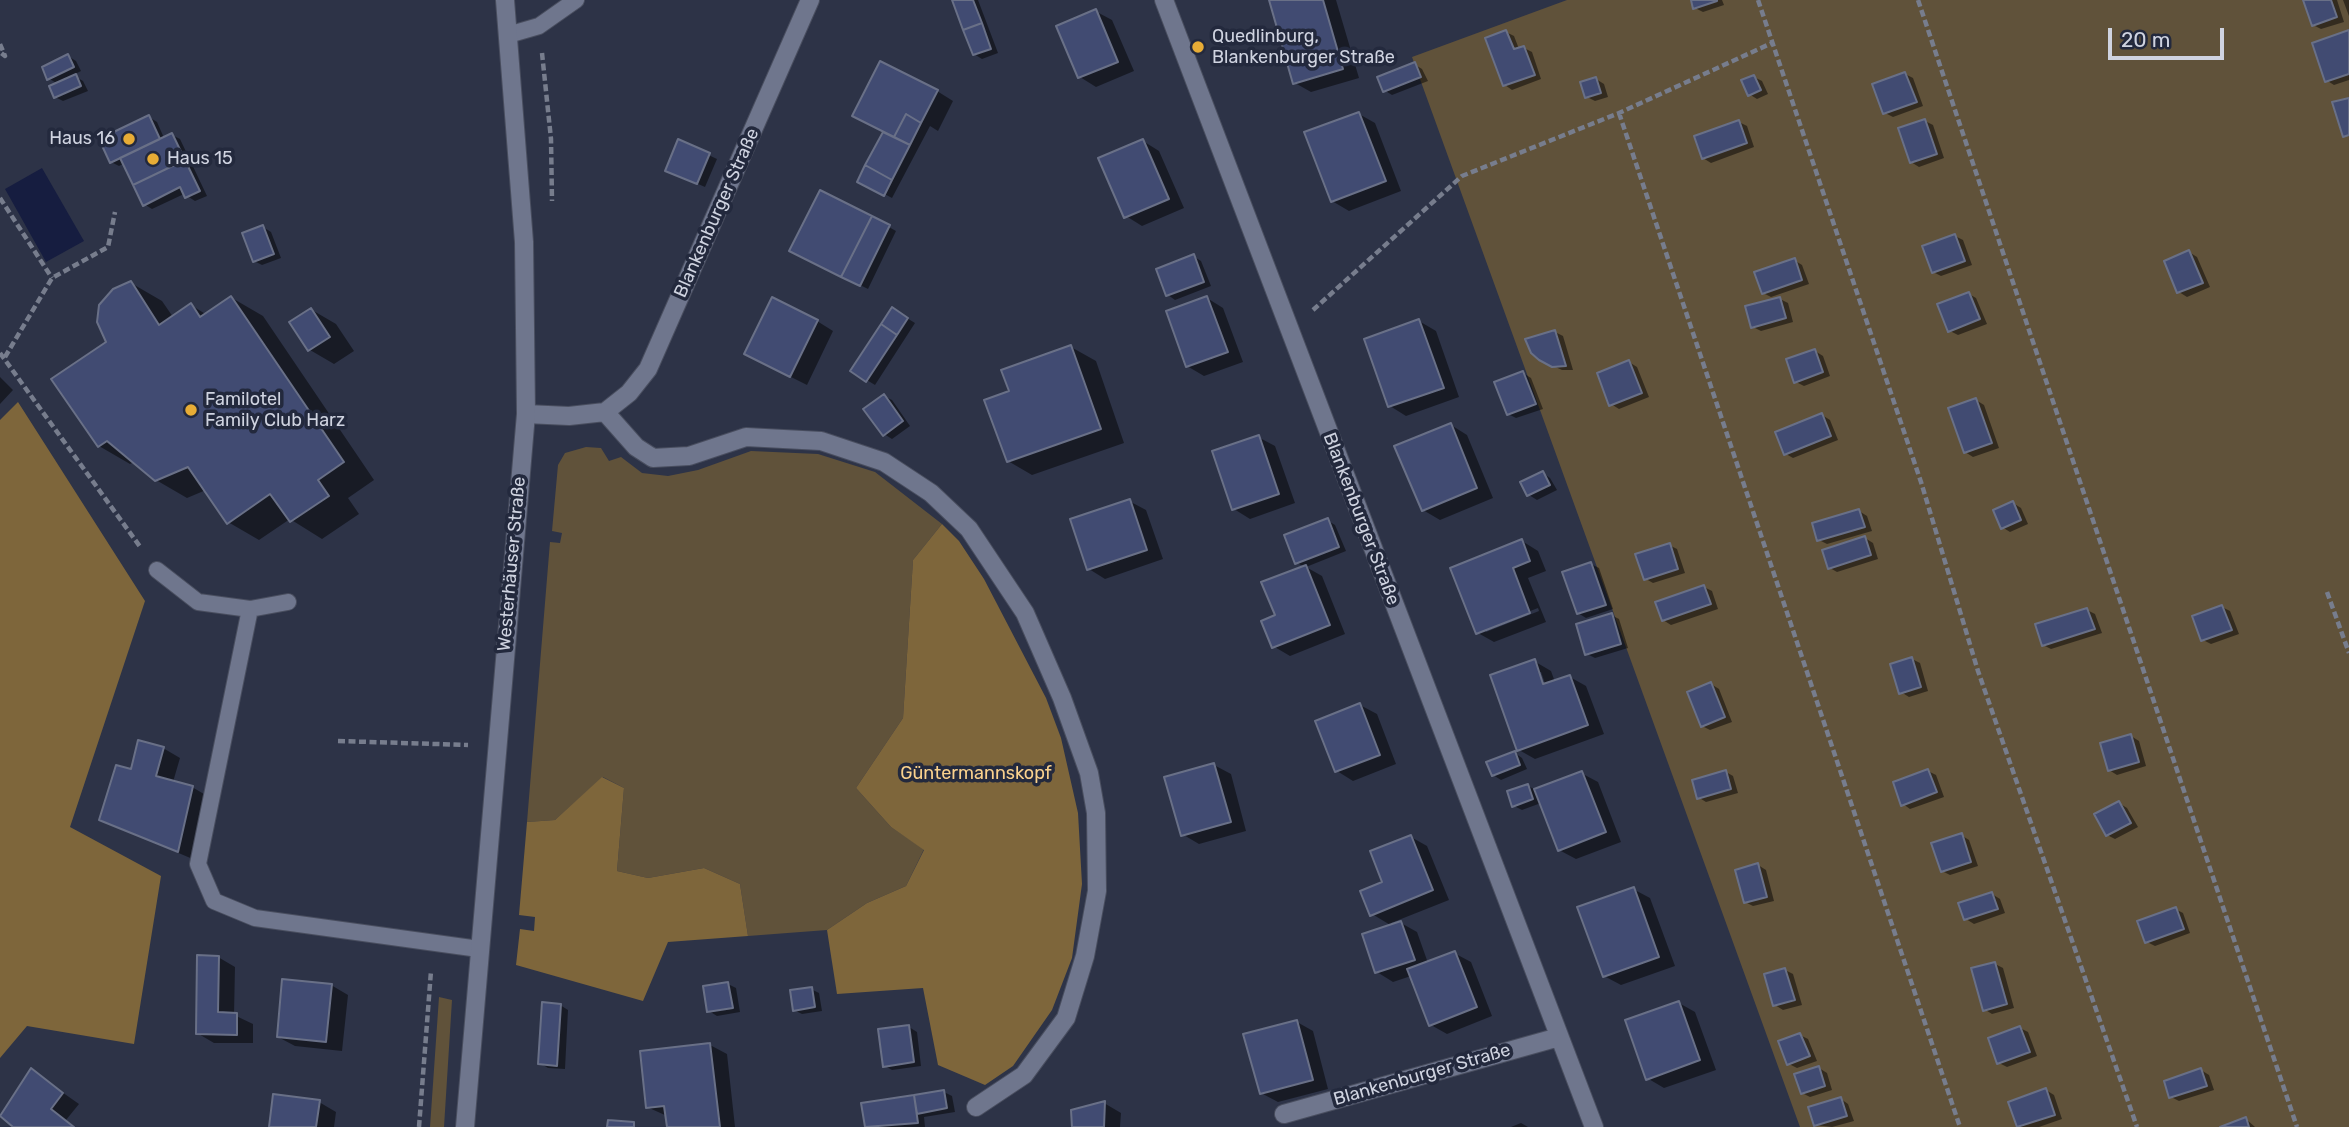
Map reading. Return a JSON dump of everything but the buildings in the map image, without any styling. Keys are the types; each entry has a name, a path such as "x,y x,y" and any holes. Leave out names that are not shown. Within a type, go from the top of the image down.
{"street":[{"name":"Westerhäuser Straße","path":"465,1127 526,414 524,243 505,0"},
{"name":"Blankenburger Straße","path":"604,412 629,393 648,369 810,0"},
{"name":"Blankenburger Straße","path":"1164,0 1594,1127"},
{"path":"526,414 569,416 604,412 636,447 653,458 689,456 746,437 821,441 884,462 931,493 969,530 1025,613 1062,698 1088,773 1096,813 1097,891 1085,956 1066,1018 1024,1075 976,1107"},
{"name":"Blankenburger Straße","path":"1284,1114 1559,1037"}],"lane":[{"path":"508,35 539,26 576,0"},
{"path":"157,569 198,601 250,609 288,602"},
{"path":"250,609 198,864 214,901 256,918 479,949"}],"path":[{"path":"1758,0 1921,481 1978,671 2137,1127"},
{"path":"1918,0 2297,1127"},
{"path":"1289,331 1462,176 1619,113 1772,43"},
{"path":"0,44 5,56 0,52"},
{"path":"1619,113 1960,1127"},
{"path":"0,198 52,278"},
{"path":"115,212 108,247 52,278 2,355 157,569"},
{"path":"2328,592 2349,653"},
{"path":"468,758 471,731"},
{"path":"338,741 469,745"},
{"path":"419,1127 433,943"}],"shaded area":[{"path":"1567,0 2349,0 2349,1127 1800,1127 1412,57"},
{"name":"Güntermannskopf","path":"586,447 601,448 609,461 621,457 642,473 668,476 698,470 751,451 818,454 875,472 942,524 913,560 903,718 856,788 891,827 924,849 906,886 867,903 827,930 748,936 740,884 704,868 648,878 617,871 624,788 603,777 555,820 527,822 550,542 560,543 562,533 552,531 558,465 565,453"},
{"path":"439,997 452,1000 444,1127 430,1127"}],"green space":[{"path":"18,402 145,601 70,827 161,876 134,1044 27,1026 0,1058 0,420"},
{"name":"Güntermannskopf","path":"942,524 959,541 984,579 1046,698 1061,738 1078,813 1082,884 1072,958 1052,1010 1013,1066 985,1085 938,1065 923,988 837,994 827,930 867,903 906,886 924,850 891,827 856,788 903,718 913,560"},
{"path":"602,777 624,788 617,871 648,878 704,868 740,884 748,936 668,942 643,1001 516,965 520,929 534,931 535,917 519,915 527,822 555,820"}],"water":[{"path":"42,168 84,241 46,262 5,189"}],"place":[{"name":"Quedlinburg, Blankenburger Straße","path":"1198,47"},
{"name":"Haus 16","path":"129,139"},
{"name":"Haus 15","path":"153,159"},
{"name":"Familotel Family Club Harz","path":"191,410"}]}
